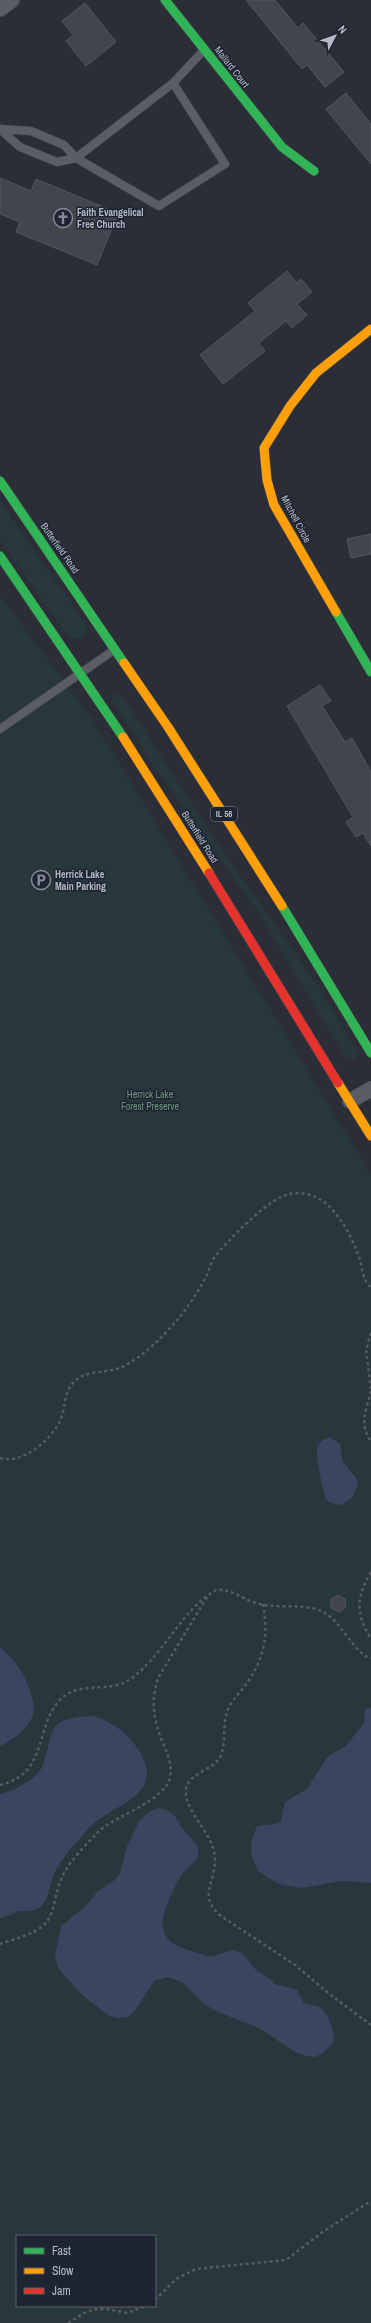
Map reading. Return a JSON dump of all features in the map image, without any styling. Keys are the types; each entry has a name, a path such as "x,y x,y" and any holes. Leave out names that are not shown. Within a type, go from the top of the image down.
{"main road":[{"name":"Mallard Court","path":"165,0 282,147 314,171"},
{"name":"Mitchell Circle","path":"371,330 316,373 290,406 264,448 267,480 274,505 371,672"},
{"name":"Butterfield Road","path":"0,481 116,649 225,816 371,1053"},
{"name":"Butterfield Road","path":"0,556 80,673 203,862 371,1136"}],"street":[{"path":"0,9 12,0"},
{"path":"350,1101 371,1089"}],"lane":[{"path":"173,83 225,164 159,206 76,158 64,145 31,131 0,129 20,146 57,162 76,158 173,83 204,49"},
{"path":"0,729 116,649"}],"path":[{"path":"0,1458 19,1459 51,1433 63,1412 67,1392 75,1381 89,1374 122,1367 156,1342 172,1327 195,1296 213,1259 265,1207 282,1196 303,1193 313,1196 330,1208 341,1221 358,1254 365,1280 371,1287"},
{"path":"371,1333 366,1350 371,1390 363,1416 366,1434 371,1442"},
{"path":"371,1572 360,1599 359,1613 371,1639"},
{"path":"0,1784 14,1780 29,1768 37,1754 53,1709 59,1701 77,1690 113,1686 128,1681 142,1668 210,1593 221,1589 263,1604 302,1606 326,1613 339,1625 364,1657 371,1658"},
{"path":"0,1944 30,1934 45,1924 50,1916 61,1880 87,1843 103,1828 151,1799 166,1786 171,1769 157,1726 154,1691 158,1678 210,1593"},
{"path":"263,1604 267,1631 265,1643 252,1676 230,1704 226,1712 222,1751 214,1765 192,1779 186,1788 187,1800 208,1834 215,1855 215,1871 209,1888 209,1901 214,1911 295,1965 332,1996 371,2025"},
{"path":"156,2299 176,2279 196,2269 286,2260 313,2239 371,2201"},
{"path":"68,2323 86,2312 96,2309 107,2309 127,2313 143,2307"}],"green space":[{"path":"0,501 86,624 86,634 83,638 72,639 67,636 0,540"},
{"name":"Herrick Lake Forest Preserve","path":"0,595 92,719 371,1174 371,2323 0,2323"},
{"path":"116,693 123,697 220,847 319,987 358,1053 357,1058 354,1060 346,1058 256,909 155,768 112,701 112,696"}],"water":[{"path":"330,1437 340,1444 342,1460 356,1478 358,1484 352,1498 341,1505 331,1503 326,1499 318,1464 317,1450 319,1444 323,1440"},
{"path":"0,1648 13,1660 25,1678 34,1707 33,1715 28,1725 10,1741 0,1746"},
{"path":"371,1708 371,1883 342,1881 302,1888 282,1885 270,1879 258,1871 252,1857 251,1842 257,1826 275,1824 281,1821 285,1802 307,1789 328,1756 346,1746 364,1723 365,1709"},
{"path":"93,1716 113,1724 129,1738 138,1749 146,1765 147,1778 142,1788 134,1797 99,1819 74,1845 55,1872 46,1900 40,1907 35,1910 20,1911 0,1918 0,1794 25,1784 36,1775 43,1765 52,1734 60,1723 67,1719"},
{"path":"158,1808 169,1811 175,1816 198,1850 197,1857 182,1874 172,1893 163,1916 162,1923 165,1934 175,1945 204,1955 213,1956 230,1951 239,1952 245,1956 256,1970 274,1984 297,1990 304,2003 321,2007 330,2023 334,2042 323,2053 315,2057 295,2052 261,2029 216,2011 204,2004 182,1982 168,1977 154,1981 135,2011 128,2017 117,2018 108,2015 81,1994 59,1969 55,1957 61,1926 85,1907 98,1891 115,1880 120,1873 126,1849 139,1821 149,1812"}],"building":[{"path":"246,0 275,0 298,28 303,23 344,72 325,87 307,65 302,69"},
{"path":"85,3 116,42 86,66 66,41 73,35 62,21"},
{"path":"346,93 371,124 371,164 326,109"},
{"name":"Faith Evangelical Free Church","path":"0,178 31,191 36,179 118,213 97,265 16,232 20,222 0,214"},
{"path":"287,271 296,283 301,279 312,292 297,304 307,315 292,328 286,321 259,343 265,351 223,384 200,355 255,311 248,303"},
{"path":"371,534 371,554 351,558 347,539"},
{"path":"320,685 331,701 322,706 345,742 352,738 371,772 371,846 363,833 356,837 346,822 353,817 287,706"},
{"path":"338,1595 345,1599 346,1607 339,1612 331,1608 331,1599"}],"traffic: fast":[{"path":"165,0 282,147 314,171"},
{"path":"0,481 124,663"},
{"path":"0,556 123,737"},
{"path":"336,612 371,672"},
{"path":"282,906 371,1053"}],"traffic: slow":[{"path":"336,612 274,505 267,480 264,448 290,406 316,373 371,329"},
{"path":"124,663 168,727 282,906"},
{"path":"123,737 209,873"},
{"path":"338,1083 371,1136"}],"traffic: jam":[{"path":"209,873 338,1083"}],"place":[{"name":"Faith Evangelical Free Church","path":"63,218"},
{"name":"Herrick Lake Main Parking","path":"41,880"}]}
